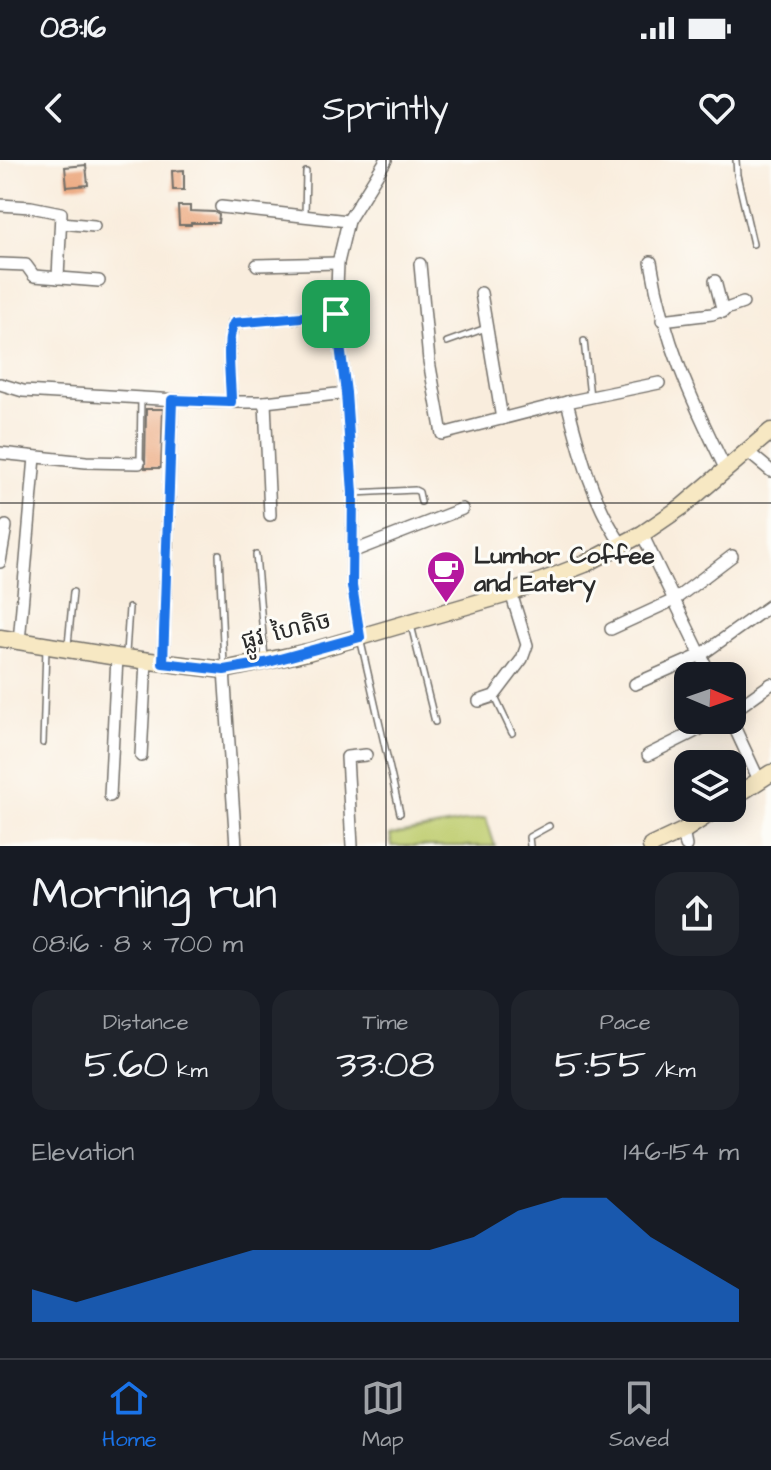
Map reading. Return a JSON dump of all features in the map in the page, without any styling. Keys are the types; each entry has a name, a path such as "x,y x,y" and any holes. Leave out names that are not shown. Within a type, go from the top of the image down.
{"street":[{"path":"360,637 352,586 353,493 346,393 336,314 338,263 348,221 386,160"},
{"path":"0,205 61,213 58,278"},
{"path":"221,207 348,221"},
{"path":"61,223 94,226"},
{"path":"651,262 662,320 684,381 726,470"},
{"path":"257,265 338,263"},
{"path":"0,264 26,265 32,275 99,281"},
{"path":"420,264 429,361 442,434 567,402 659,383"},
{"path":"715,281 723,312"},
{"path":"481,293 502,419"},
{"path":"662,320 723,312 743,303"},
{"path":"231,402 230,342 234,323 336,314"},
{"path":"0,384 23,391 231,402 265,402 346,393"},
{"path":"163,663 172,400"},
{"path":"265,402 270,515"},
{"path":"567,402 585,471 597,501 622,545"},
{"name":"ផ្លូវ ហៃតិច","path":"0,638 122,658 224,670 265,663 511,593 585,564 642,534 683,506 771,431"},
{"path":"748,452 771,471"},
{"path":"0,453 139,463"},
{"path":"19,642 35,457"},
{"path":"354,551 462,509"},
{"path":"0,562 6,526"},
{"path":"642,534 704,662"},
{"path":"611,629 674,600 732,556"},
{"path":"479,701 494,696 522,659 527,645 511,593"},
{"path":"635,684 701,655 771,605"},
{"path":"110,796 122,658"},
{"path":"141,756 146,661"},
{"path":"224,670 236,846"},
{"path":"746,702 771,684"},
{"path":"648,755 690,734"},
{"path":"738,734 746,741 765,776 746,789"},
{"path":"352,846 347,757 366,755"},
{"path":"651,846 684,839 703,822"}],"lane":[{"path":"736,160 753,244"},
{"path":"305,216 306,172"},
{"path":"447,342 487,327"},
{"path":"584,341 590,398"},
{"path":"139,463 141,398"},
{"path":"353,493 415,490 419,492 421,502"},
{"path":"219,554 224,670"},
{"path":"256,555 265,663"},
{"path":"67,650 73,592"},
{"path":"122,658 129,608"},
{"path":"410,620 435,722"},
{"path":"360,637 400,813"},
{"path":"43,743 47,647"},
{"path":"494,696 512,733"},
{"path":"530,846 529,837 549,826"}],"green space":[{"path":"486,818 495,846 392,846 390,835"}],"building":[{"path":"86,165 88,185 67,187 65,167"},
{"path":"184,170 184,190 173,190 172,171"},
{"path":"178,206 190,206 190,211 214,212 219,215 218,223 179,225"},
{"path":"146,409 163,409 161,468 145,468"}],"place":[{"name":"Lumhor Coffee and Eatery","path":"446,604"}],"route":[{"path":"336,314 346,393 353,493 352,586 360,637 265,663 224,670 163,663 172,400 231,402 230,342 234,323 336,314"}]}
